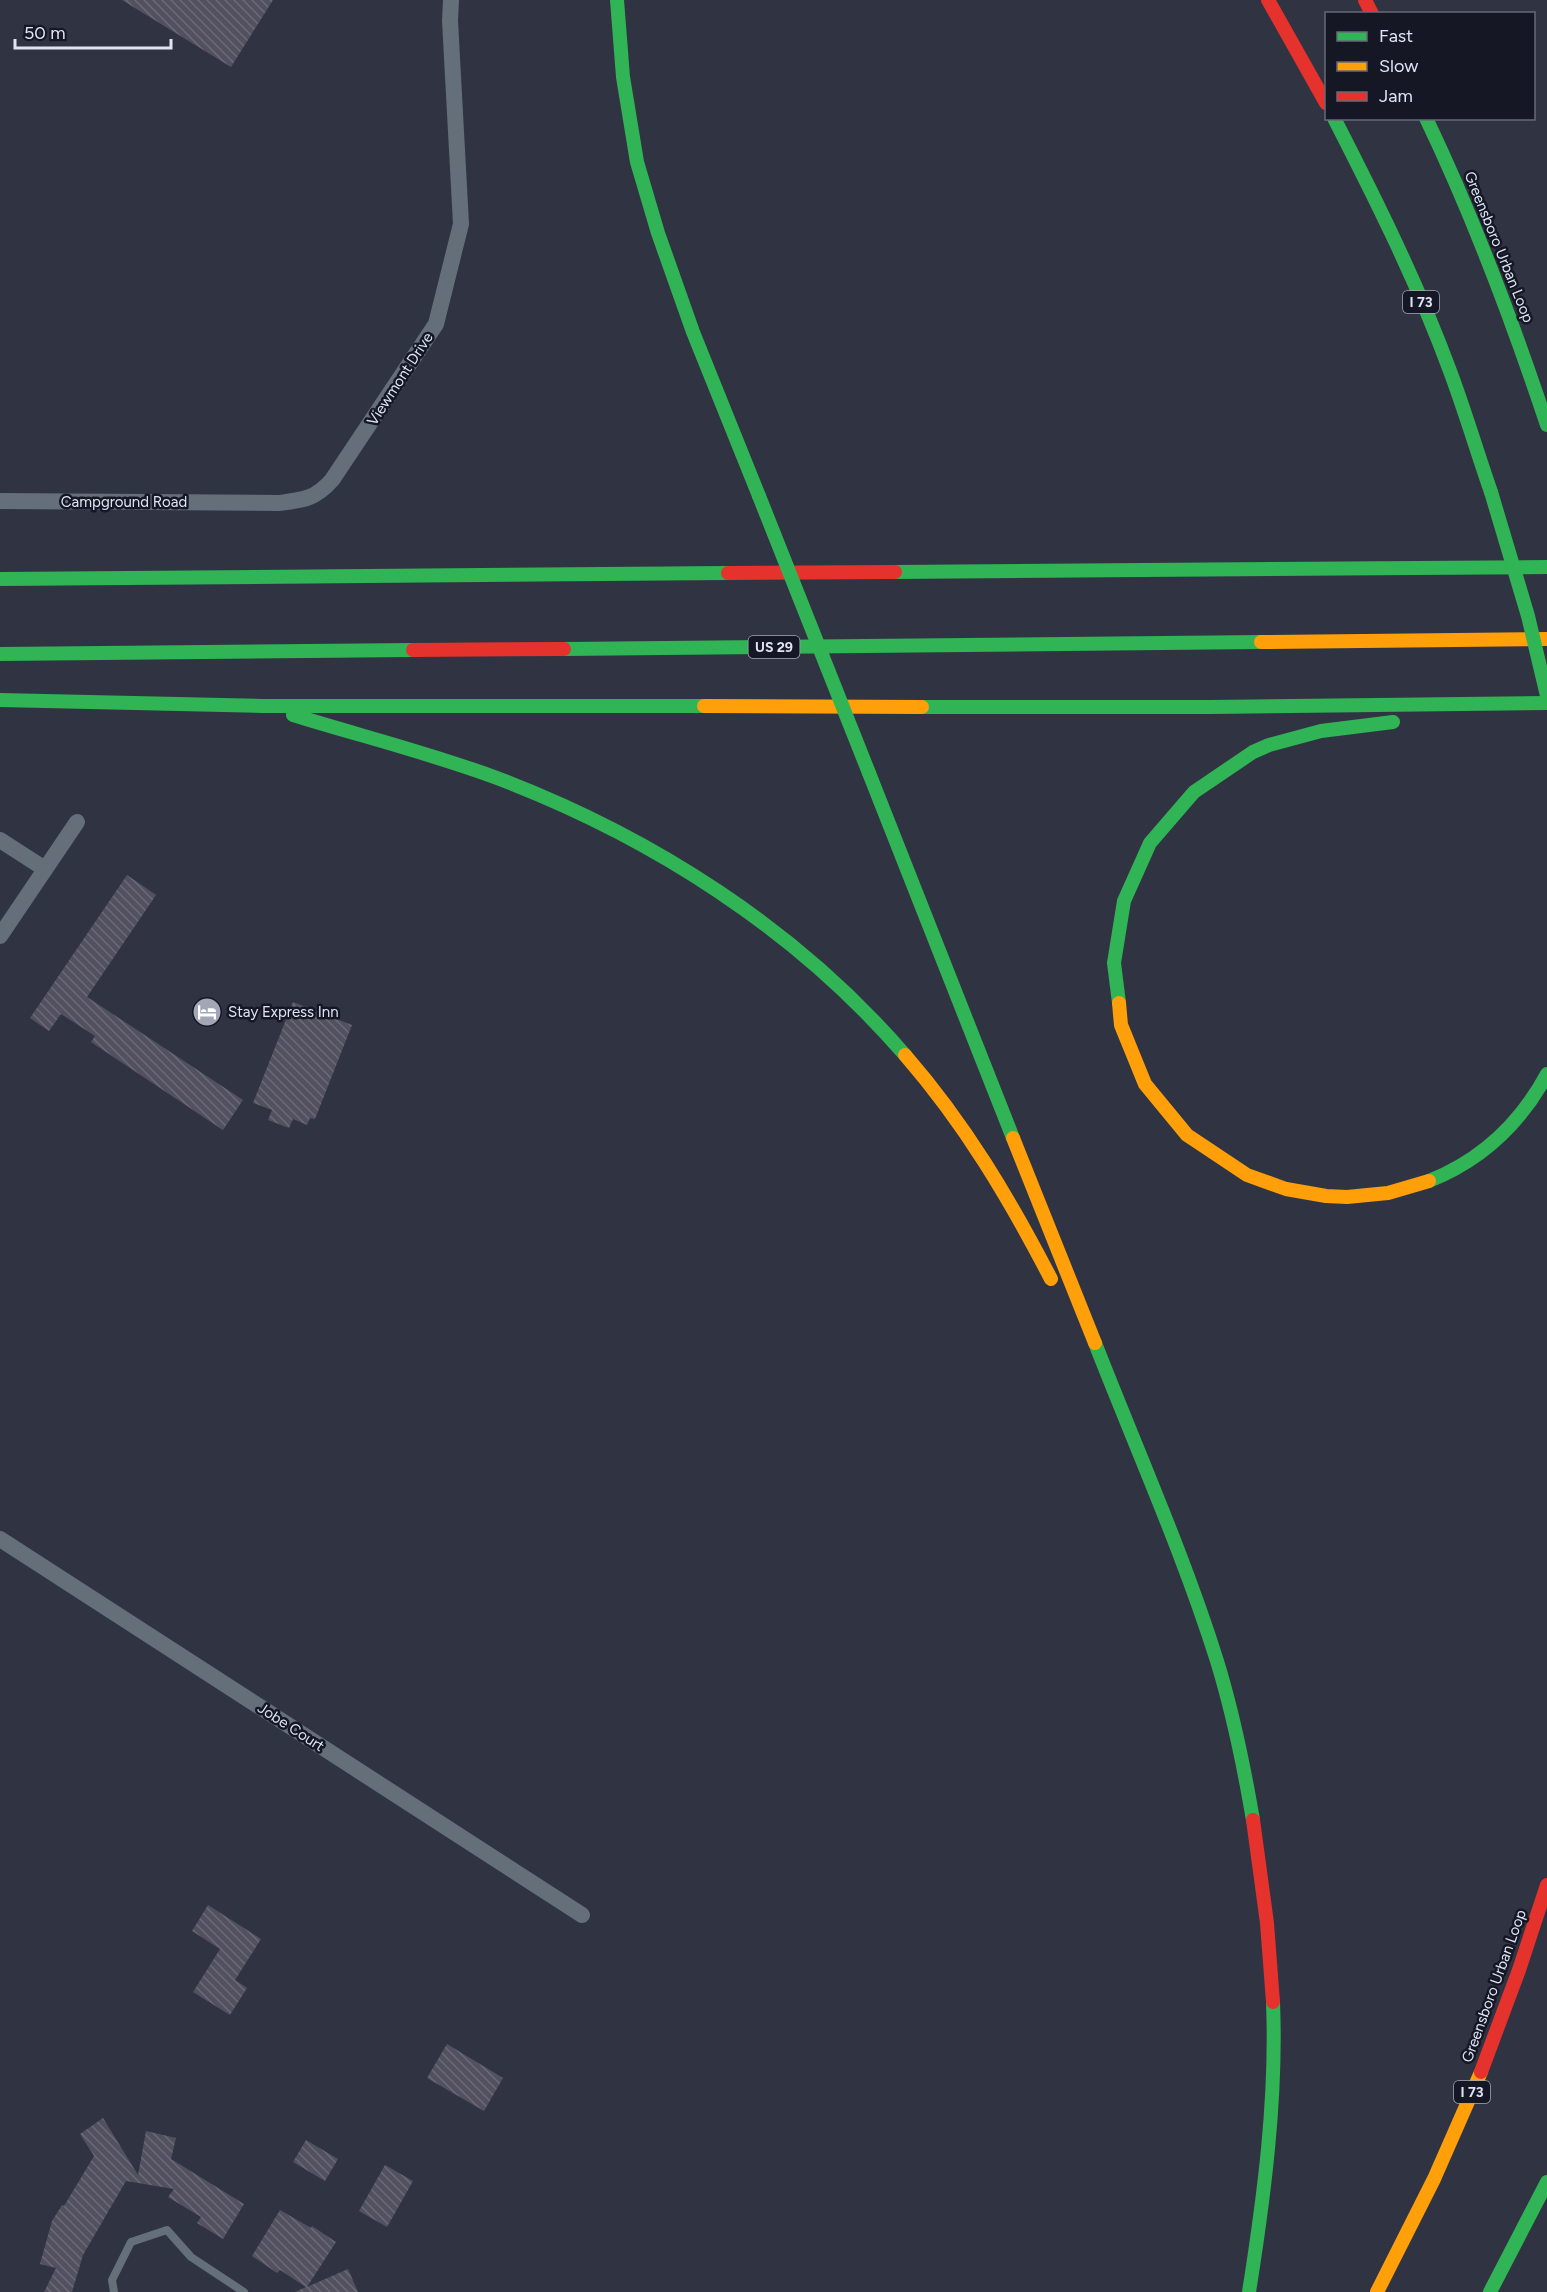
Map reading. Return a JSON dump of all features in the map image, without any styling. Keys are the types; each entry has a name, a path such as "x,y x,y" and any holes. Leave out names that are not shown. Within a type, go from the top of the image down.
{"highway":[{"path":"617,0 623,77 638,162 658,233 693,332 1110,1378 1178,1551 1216,1662 1253,1814 1264,1895 1273,2013 1270,2121 1258,2238 1249,2292"},
{"path":"1268,0 1325,101"},
{"name":"I 73","path":"1335,120 1380,208 1415,285 1449,371 1491,492 1528,616 1547,696"},
{"name":"Greensboro Urban Loop","path":"1427,120 1485,251 1528,365 1547,425"},
{"path":"0,579 1547,567"},
{"name":"US 29","path":"0,654 1547,639"},
{"path":"0,700 262,706 1210,707 1547,703"},
{"path":"1442,720 1466,704"},
{"path":"262,706 470,768 585,815 683,867 763,919 842,987 905,1053 960,1122 1006,1190 1059,1295"},
{"path":"1406,722 1363,724 1315,733 1254,751 1224,768 1174,811 1139,860 1118,920 1114,978 1119,1017 1130,1053 1159,1104 1176,1125 1218,1159 1259,1181 1280,1188 1300,1193 1346,1197 1370,1197 1418,1185 1472,1161 1493,1144 1530,1104 1547,1074"},
{"path":"1072,1324 1110,1378"},
{"name":"Greensboro Urban Loop","path":"1377,2292 1439,2169 1493,2042 1536,1923 1547,1885"},
{"path":"1492,2290 1547,2182"},
{"path":"1492,2290 1547,2211"}],"street":[{"name":"Viewmont Drive","path":"248,502 279,504 304,500 320,494 346,462 436,324 461,224 450,21 451,0"},
{"name":"Campground Road","path":"0,501 248,502"},
{"path":"0,936 77,822"},
{"path":"0,840 45,869"},
{"name":"Jobe Court","path":"0,1539 582,1915"}],"lane":[{"path":"114,2292 112,2280 131,2242 167,2230 191,2257 244,2292"}],"building":[{"path":"122,0 273,0 231,67"},
{"path":"127,875 156,895 87,997 243,1100 223,1130 91,1042 95,1036 61,1014 49,1031 30,1018"},
{"path":"293,1002 352,1025 315,1119 310,1118 307,1125 293,1119 289,1128 268,1120 272,1110 253,1103"},
{"path":"208,1905 261,1939 235,1980 247,1988 230,2015 193,1992 220,1949 192,1931"},
{"path":"447,2044 503,2078 484,2111 427,2078"},
{"path":"103,2118 138,2175 146,2131 176,2138 171,2159 244,2204 223,2239 197,2223 201,2217 168,2197 174,2189 126,2181 83,2255 72,2292 44,2292 56,2268 40,2264 52,2221 62,2205 64,2206 94,2156 80,2134"},
{"path":"306,2140 338,2159 325,2181 293,2162"},
{"path":"385,2165 413,2181 387,2227 359,2211"},
{"path":"280,2210 311,2228 312,2226 336,2242 307,2287 348,2269 358,2292 295,2292 306,2287 280,2270 277,2273 252,2256"}],"traffic: fast":[{"path":"617,0 623,77 637,162 658,233 693,332 759,496"},
{"path":"1335,120 1381,211 1438,339 1491,492"},
{"path":"1427,120 1491,270 1547,425"},
{"path":"1491,492 1528,616 1547,696"},
{"path":"759,496 869,773"},
{"path":"895,572 1547,567"},
{"path":"0,579 728,573"},
{"path":"564,649 1261,642"},
{"path":"0,654 413,650"},
{"path":"0,700 262,706 704,706"},
{"path":"922,707 1210,707 1547,703"},
{"path":"293,715 472,769 555,802 611,828 718,891 769,928 863,1009 905,1055"},
{"path":"1119,1003 1114,963 1124,901 1150,843 1194,792 1253,752 1269,745 1321,731 1393,722"},
{"path":"869,773 1013,1138"},
{"path":"1429,1181 1466,1162 1498,1138 1525,1109 1547,1074"},
{"path":"1095,1343 1204,1621 1233,1720 1253,1820"},
{"path":"1249,2292 1260,2220 1271,2111 1273,2002"},
{"path":"1490,2292 1547,2182"}],"traffic: slow":[{"path":"1261,642 1547,639"},
{"path":"704,706 922,707"},
{"path":"1119,1003 1121,1025 1145,1084 1187,1135 1247,1175 1286,1189 1347,1197 1388,1193 1429,1181"},
{"path":"905,1055 927,1081 985,1163 1051,1279"},
{"path":"1013,1138 1095,1343"},
{"path":"1377,2292 1434,2179 1481,2072"}],"traffic: jam":[{"path":"1268,0 1325,101"},
{"path":"1365,0 1371,12"},
{"path":"728,573 895,572"},
{"path":"413,650 564,649"},
{"path":"1253,1820 1267,1923 1273,2002"},
{"path":"1481,2072 1519,1970 1547,1885"}],"place":[{"name":"Stay Express Inn","path":"207,1012"}]}
